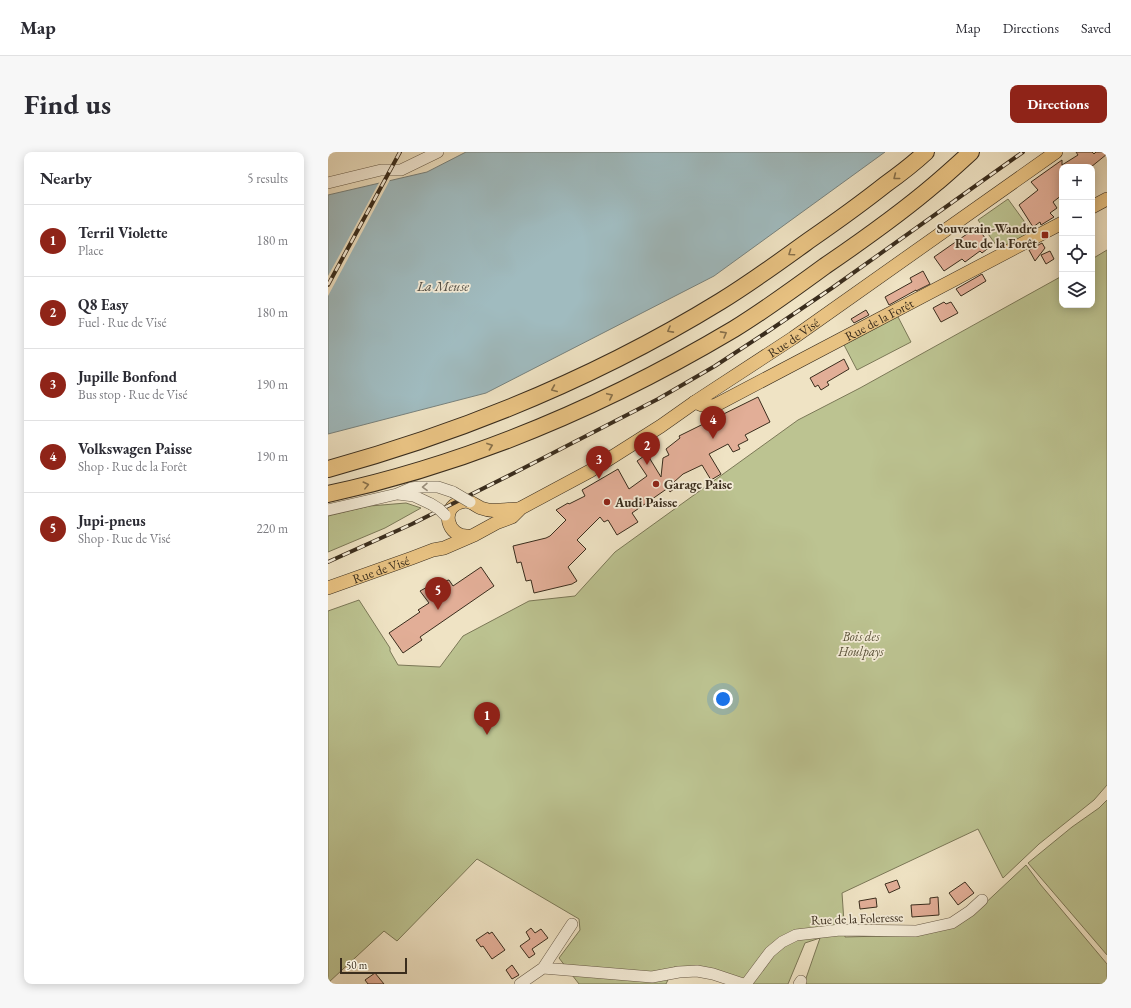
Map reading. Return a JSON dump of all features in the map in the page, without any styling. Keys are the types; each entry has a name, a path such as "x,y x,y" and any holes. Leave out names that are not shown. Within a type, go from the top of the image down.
{"highway":[{"path":"328,469 442,433 505,409 561,386 667,332 721,301 853,210 926,152"},
{"path":"328,494 398,477 488,447 573,413 628,387 734,328 787,293 873,233 934,185 971,152"}],"main road":[{"name":"Rue de Visé","path":"328,588 432,550 444,548 512,516 521,508 590,471 794,338 1056,152"},
{"path":"1095,205 1107,199"},
{"name":"Rue de la Forêt","path":"694,402 702,405 714,406 1059,225"},
{"name":"Rue de Visé","path":"432,550 445,535 448,518 452,508 459,502 475,504 493,511 521,508"},
{"path":"448,518 456,533 462,536 474,534 482,527 484,521 483,514 475,504"}],"street":[{"path":"328,183 381,170 401,170 438,152"},
{"path":"328,510 397,494 411,488 426,486 453,492 475,504"},
{"path":"397,494 414,496 439,508 448,518"},
{"name":"Rue de la Foleresse","path":"746,984 770,952 782,942 796,935 840,930 916,931 952,923 970,911 982,900"},
{"path":"520,984 543,968 572,924"},
{"path":"543,968 652,977 679,972 696,971 713,974 743,984"}],"green space":[{"path":"1008,199 1032,232 999,249 978,220"},
{"name":"Bois des Houlpays","path":"1107,250 1107,785 1094,800 1039,844 1003,878 978,829 842,893 845,937 919,935 979,909 1026,865 1107,964 1107,984 804,984 820,938 805,943 788,984 740,984 674,967 666,984 579,984 559,958 580,930 579,919 477,859 397,941 384,931 328,983 328,611 359,600 390,648 390,651 398,665 440,667 463,636 529,601 575,596 615,552 798,420 860,388 1059,278 1059,308 1095,308 1095,257"},
{"path":"897,315 911,342 857,370 843,343"},
{"path":"406,503 421,508 385,528 328,552 328,516 370,506"},
{"path":"1107,800 1107,955 1028,863 1072,827 1099,808"}],"water":[{"name":"La Meuse","path":"466,152 885,152 714,276 486,393 328,434 328,195 427,172"}],"pier":[{"path":"391,178 328,296 328,276 380,181"}],"building":[{"path":"1076,152 1092,152 1094,154 1096,152 1107,152 1107,154 1095,164 1064,164 1078,155"},
{"path":"1062,160 1062,164 1059,164 1059,197 1053,202 1057,208 1050,213 1054,217 1041,225 1040,222 1033,227 1019,205 1038,190 1031,182"},
{"path":"977,227 991,246 982,253 980,251 965,262 962,259 944,271 934,257"},
{"path":"1042,243 1045,248 1035,261 1029,250"},
{"path":"1050,251 1054,259 1046,264 1041,255"},
{"path":"923,271 930,284 889,305 885,297 912,282 910,278"},
{"path":"982,274 986,281 961,296 956,289"},
{"path":"944,302 946,304 951,302 958,313 941,322 933,308"},
{"path":"866,310 869,315 854,323 851,319"},
{"path":"844,359 849,369 827,382 829,385 821,390 818,385 815,387 810,378"},
{"path":"758,397 770,422 745,435 748,440 738,445 740,449 733,452 728,444 709,454 721,474 711,480 702,465 683,474 674,482 676,487 670,492 668,488 632,513 638,522 617,535 608,520 604,522 600,517 577,540 586,549 568,567 577,581 572,584 534,593 531,580 526,581 521,562 517,563 513,546 550,536 566,520 556,510 585,496 582,490 618,469 629,489 647,476 637,461 647,454 661,477 663,458 669,455 666,449 680,438 679,436"},
{"path":"481,567 494,586 420,637 422,640 403,653 389,633 420,612 418,610 429,603 420,591 433,584 449,580 453,586"},
{"path":"897,880 900,888 889,893 885,884"},
{"path":"965,882 974,893 958,905 949,893"},
{"path":"938,897 939,915 912,917 911,905 930,904 930,898"},
{"path":"876,898 877,907 860,909 859,901"},
{"path":"531,928 535,933 541,929 548,938 532,949 535,954 529,958 520,946 530,939 526,932"},
{"path":"488,932 489,934 492,932 505,950 492,959 483,946 481,947 476,940"},
{"path":"512,965 519,975 512,979 506,970"},
{"path":"375,973 384,984 368,984 365,980"}],"railway":[{"path":"328,285 400,152"},
{"path":"328,562 412,524 516,472 658,399 715,366 832,288 1023,152"}],"place":[{"name":"Souverain-Wandre Rue de la Forêt","path":"1045,235"},
{"name":"Volkswagen Paisse","path":"713,439"},
{"name":"Q8 Easy","path":"647,465"},
{"name":"Jupille Bonfond","path":"599,479"},
{"name":"Garage Paise","path":"656,484"},
{"name":"Audi Paisse","path":"607,502"},
{"name":"Jupi-pneus","path":"438,610"},
{"name":"Terril Violette","path":"487,735"}]}
